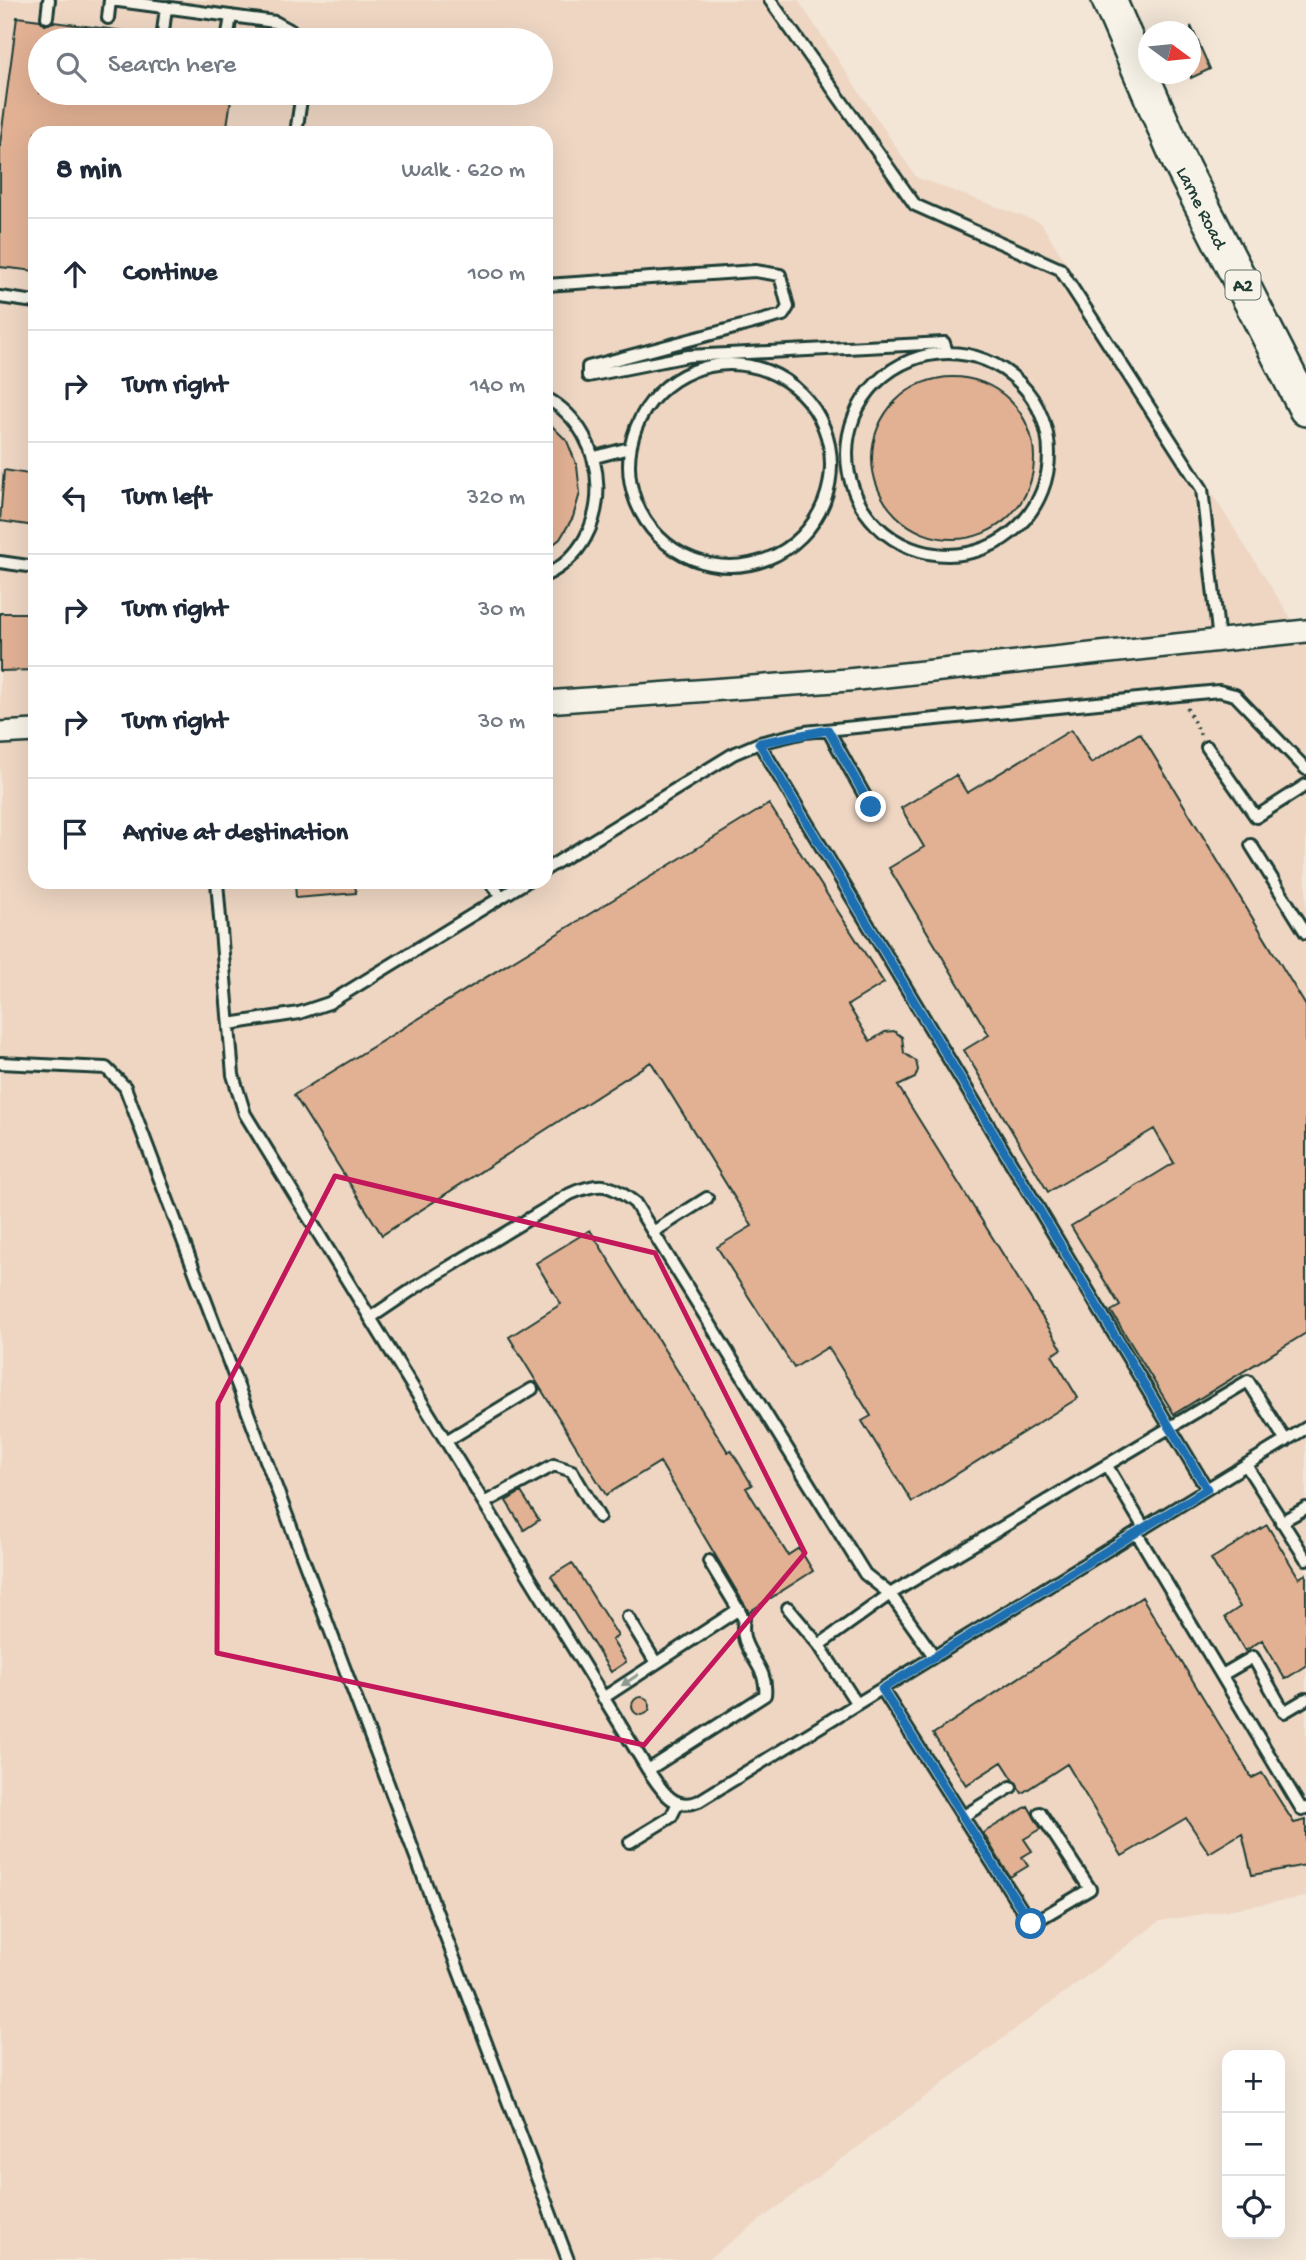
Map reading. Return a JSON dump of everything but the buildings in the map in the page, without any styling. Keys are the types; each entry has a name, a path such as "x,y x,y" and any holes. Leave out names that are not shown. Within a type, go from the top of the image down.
{"main road":[{"name":"Larne Road","path":"1110,0 1180,161 1306,409"}],"street":[{"path":"553,701 848,680 1306,631"},
{"path":"0,733 28,731"}],"lane":[{"path":"47,17 49,0"},
{"path":"108,18 111,0 275,22 286,28"},
{"path":"770,0 915,205 1060,269 1202,489 1219,640"},
{"path":"163,28 166,7"},
{"path":"229,28 231,16"},
{"path":"297,126 300,105"},
{"path":"553,285 755,271 780,275 788,306 783,315 588,367 589,376 688,356 728,358 944,343 947,352"},
{"path":"0,297 28,301"},
{"path":"947,352 982,357 1010,372 1037,405 1046,425 1051,457 1045,488 1030,517 1006,539 977,553 945,557 914,551 883,533 860,506 848,473 847,438 859,404 881,377 912,359 947,352"},
{"path":"728,358 763,368 792,383 814,406 828,435 832,467 827,499 816,517 788,549 759,563 727,567 695,561 665,544 642,517 629,484 629,448 641,415 663,387 694,369 728,358"},
{"path":"553,402 581,428 595,457 599,488 593,520 578,548 553,569"},
{"path":"595,457 629,448"},
{"path":"832,467 848,473"},
{"path":"0,562 28,567"},
{"path":"553,865 733,754 759,743 828,730 1219,691 1235,695 1306,769"},
{"path":"828,730 871,807"},
{"path":"759,743 1207,1489"},
{"path":"1207,747 1256,817 1306,785"},
{"path":"1251,845 1303,920 1306,933"},
{"path":"218,889 235,1084 245,1114 648,1770 664,1794 678,1803 689,1805 699,1801 1306,1428"},
{"path":"495,889 501,897"},
{"path":"229,1024 299,1013 329,1003 514,889"},
{"path":"0,1063 106,1068 125,1087 568,2260"},
{"path":"370,1318 570,1194 591,1184 616,1187 635,1203 865,1574 890,1594 934,1656"},
{"path":"653,1232 707,1198"},
{"path":"819,1645 890,1594 1248,1381 1286,1441"},
{"path":"446,1441 532,1389"},
{"path":"484,1503 554,1465 572,1471 599,1517"},
{"path":"1247,1465 1306,1559"},
{"path":"1107,1466 1222,1675 1302,1810 1306,1808"},
{"path":"1281,1522 1306,1508"},
{"path":"648,1770 765,1695 763,1674 743,1643 741,1633 744,1619 709,1561"},
{"path":"788,1608 819,1645 857,1704"},
{"path":"603,1698 739,1609"},
{"path":"628,1617 656,1663"},
{"path":"1222,1675 1253,1657 1284,1712 1306,1699"},
{"path":"882,1689 1031,1924 1090,1889 1040,1813"},
{"path":"962,1817 1010,1787"},
{"path":"630,1842 671,1817 678,1803"}],"path":[{"path":"1180,695 1207,747"}],"highlighted area":[{"path":"335,1176 655,1253 805,1553 644,1745 217,1653 218,1403"}],"shaded area":[{"path":"0,0 798,0 916,177 1041,223 1306,642 1306,1897 1160,1921 707,2260 0,2260"}],"route":[{"path":"871,807 836,749 828,730 804,732 759,743 808,830 1207,1489 882,1689 1031,1924"}]}
